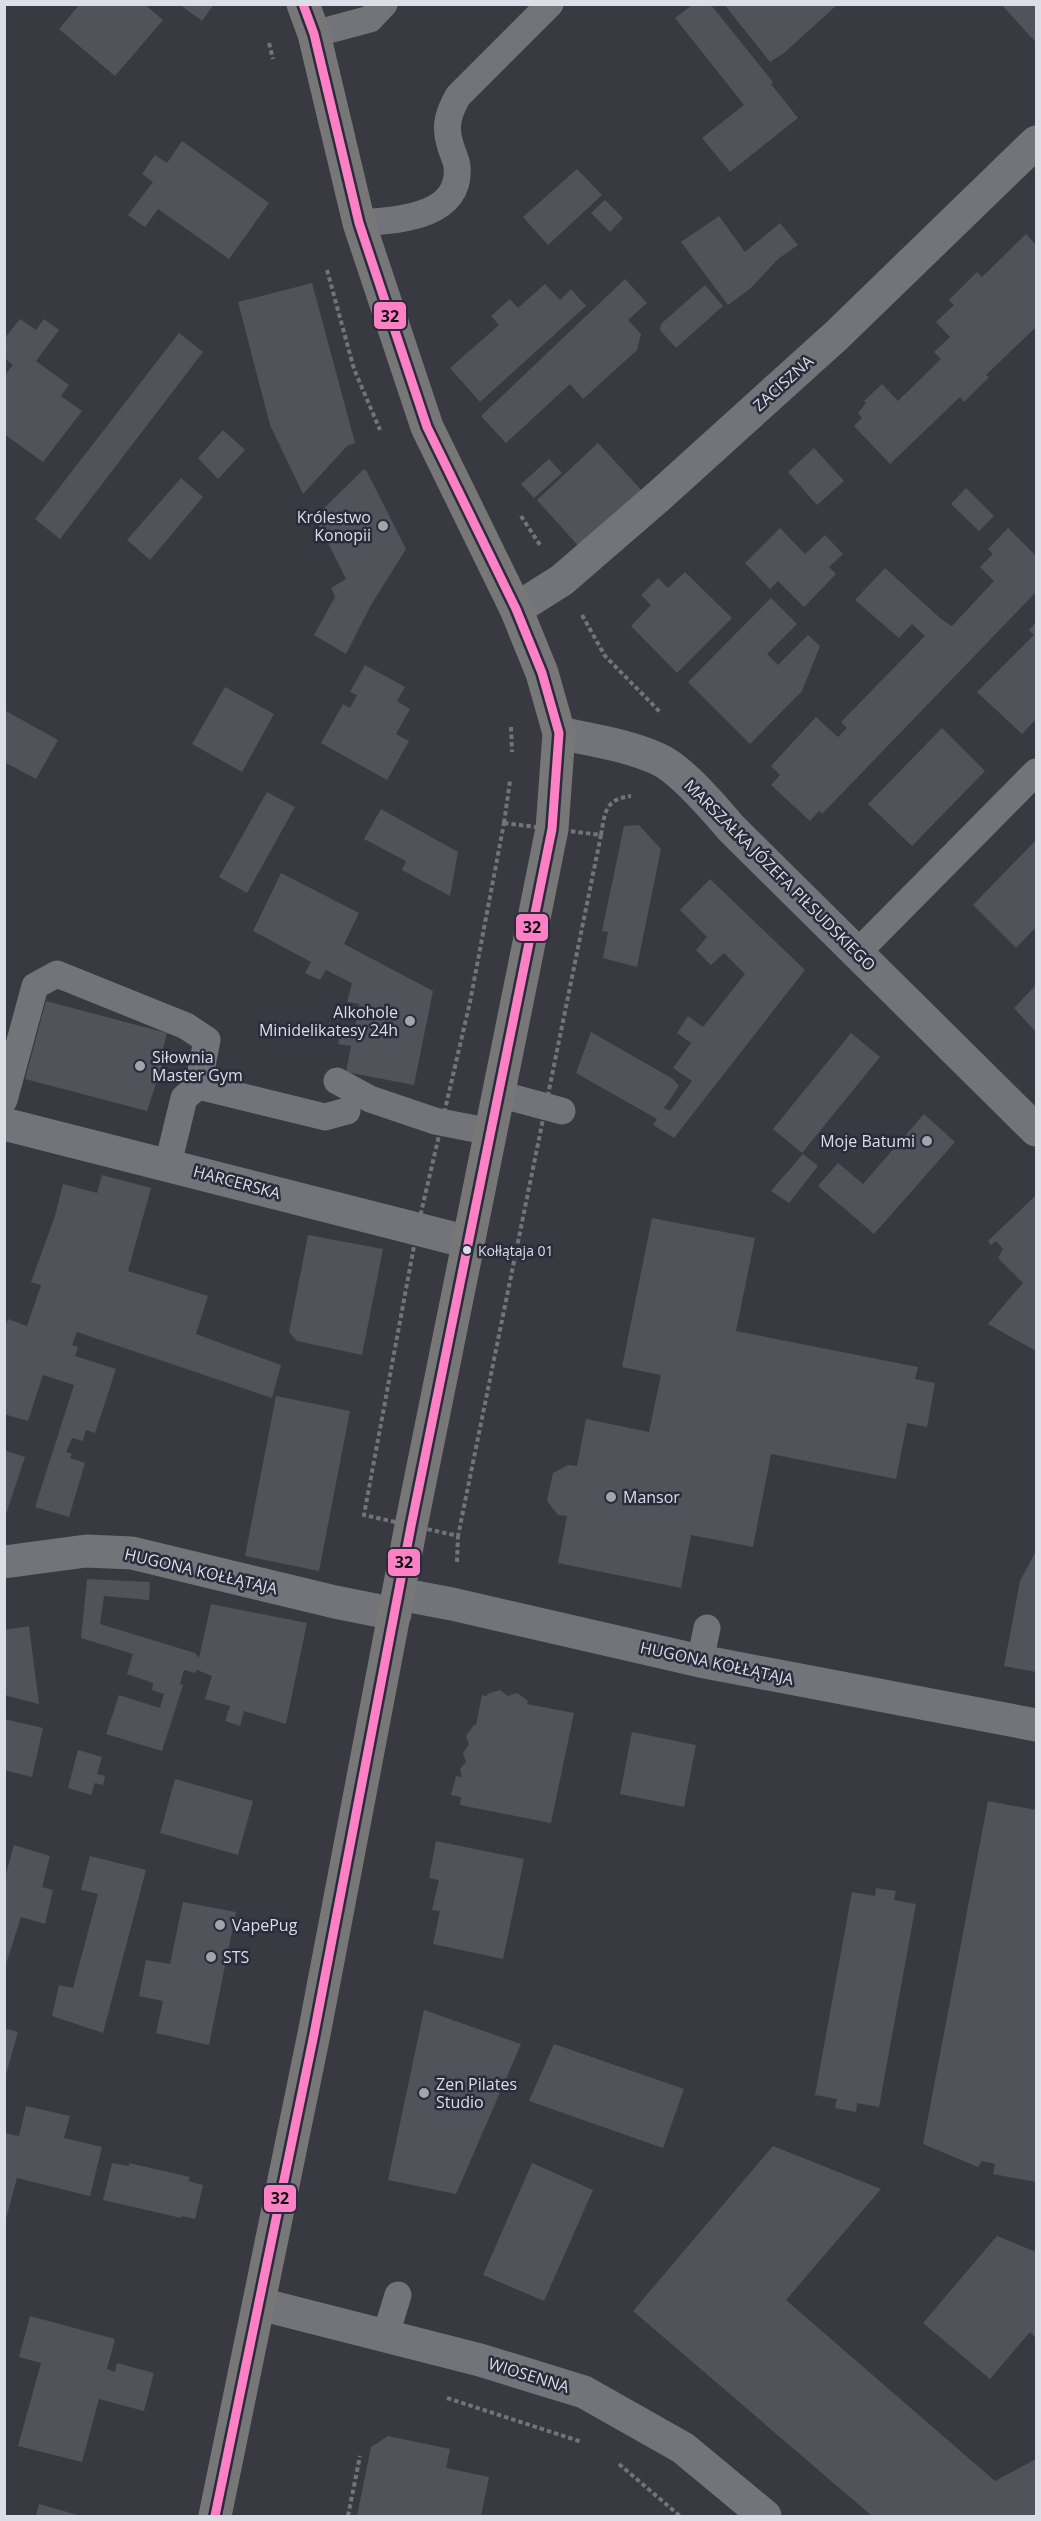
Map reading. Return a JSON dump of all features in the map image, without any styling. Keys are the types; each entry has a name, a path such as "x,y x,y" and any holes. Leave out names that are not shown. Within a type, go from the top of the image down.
{"main road":[{"path":"215,2517 260,2304 468,1242 552,830 560,733 542,673 516,609 427,427 358,223 308,19"}],"street":[{"name":"ZACISZNA","path":"516,609 562,580 837,335 1036,142"},
{"name":"MARSZAŁKA JÓZEFA PIŁSUDSKIEGO","path":"560,733 614,745 659,759 698,790 731,828 1036,1130"},
{"name":"HARCERSKA","path":"4,1124 468,1242"},
{"name":"HUGONA KOŁŁĄTAJA","path":"4,1562 86,1551 132,1553 335,1602 452,1604 700,1661 1036,1725"},
{"name":"WIOSENNA","path":"260,2304 480,2360 584,2392 683,2448 765,2517"}],"lane":[{"path":"308,19 370,19 384,4"},
{"path":"358,223 400,220 437,209 450,194 457,178 457,164 446,129 450,112 458,96 550,4"},
{"path":"858,953 1036,772"},
{"path":"4,1100 35,986 57,974 186,1026 207,1040 198,1086 184,1098 168,1164"},
{"path":"337,1081 370,1099 435,1120 491,1132"},
{"path":"198,1086 325,1117 347,1111"},
{"path":"499,1095 562,1111"},
{"path":"700,1661 707,1628"},
{"path":"385,2337 398,2295"}],"path":[{"path":"515,507 562,580 605,656 666,718 651,800 630,796 615,800 605,810 601,835"},
{"path":"439,2396 587,2444"},
{"path":"348,2517 360,2456"},
{"path":"611,2457 680,2517"}],"building":[{"path":"80,4 144,4 163,20 115,76 59,29"},
{"path":"179,4 214,4 202,21"},
{"path":"724,4 838,4 784,53 770,62"},
{"path":"1001,4 1036,4 1036,42 1030,36"},
{"path":"692,5 711,5 773,82 771,84 798,118 730,172 702,138 744,105 675,18"},
{"path":"182,141 269,203 229,259 158,209 145,227 128,215 153,182 142,174 155,155 167,163"},
{"path":"577,169 602,195 548,245 523,217"},
{"path":"605,200 623,218 610,232 591,213"},
{"path":"719,216 745,252 780,223 798,245 778,259 751,288 728,305 681,242"},
{"path":"1026,234 1036,245 1036,327 986,375 989,377 964,402 960,397 890,464 854,426 862,418 858,413 866,403 864,401 882,384 898,401 941,359 934,352 950,337 936,322 954,305 949,300 977,272 982,277"},
{"path":"625,279 647,303 628,320 641,334 637,350 583,399 570,384 506,443 481,416"},
{"path":"312,283 355,443 347,446 303,494 270,425 238,302"},
{"path":"545,284 560,300 571,289 586,306 480,402 450,368 499,325 491,316 510,299 518,308"},
{"path":"705,285 723,306 676,348 660,330 661,324"},
{"path":"20,319 36,330 44,319 59,330 36,361 69,385 61,396 82,411 43,462 4,434 4,376 13,365 4,358 4,339"},
{"path":"179,333 203,352 60,539 35,519"},
{"path":"223,430 245,450 218,479 198,458"},
{"path":"598,443 644,493 582,550 537,500"},
{"path":"814,448 844,481 817,505 788,472"},
{"path":"549,459 562,473 534,498 521,484"},
{"path":"363,470 366,470 406,549 371,605 346,654 314,635 335,597 331,588 346,579 315,517"},
{"path":"181,478 203,497 150,560 127,540"},
{"path":"966,488 994,516 979,531 951,504"},
{"path":"780,528 805,554 825,535 843,554 829,567 836,574 804,607 778,581 770,589 745,563"},
{"path":"1008,528 1036,556 1036,592 822,814 819,811 810,821 771,785 780,775 771,766 816,717 838,737 847,728 841,722 925,636 912,624 899,638 855,600 885,568 941,619 952,626 994,581 980,567 993,554 988,549"},
{"path":"685,572 732,618 677,673 631,626 651,605 641,595 658,578 668,588"},
{"path":"771,598 797,624 767,654 778,665 808,635 820,646 802,691 750,744 688,682"},
{"path":"1036,622 1036,719 1022,734 977,692 1034,635 1029,630"},
{"path":"365,665 405,687 397,701 410,709 396,734 409,741 387,780 321,743 343,704 350,708 357,695 350,692"},
{"path":"225,687 274,714 242,772 192,744"},
{"path":"4,710 58,740 36,779 4,762"},
{"path":"942,728 985,771 912,846 868,804"},
{"path":"267,792 295,807 247,893 219,877"},
{"path":"381,809 458,852 450,896 402,870 406,861 364,839"},
{"path":"639,825 661,849 637,967 603,958 608,932 602,931 624,826"},
{"path":"1036,840 1036,927 1016,948 973,905"},
{"path":"281,873 359,913 344,944 433,991 414,1085 346,1072 351,1046 338,1044 342,1025 355,1027 359,1004 347,1002 352,983 326,970 320,980 305,973 311,962 253,931"},
{"path":"710,879 805,970 674,1138 653,1125 657,1119 576,1073 591,1032 673,1079 679,1086 664,1108 670,1111 692,1081 673,1068 691,1043 677,1033 688,1016 703,1027 745,974 724,953 711,965 696,950 707,937 680,910"},
{"path":"1036,985 1036,1032 1014,1008"},
{"path":"46,1001 167,1033 160,1061 163,1062 147,1111 25,1079"},
{"path":"851,1033 880,1057 802,1153 773,1129"},
{"path":"924,1114 955,1142 874,1234 818,1186 838,1163 863,1184"},
{"path":"803,1154 818,1166 789,1203 771,1191"},
{"path":"102,1175 151,1188 128,1271 208,1296 196,1334 281,1365 272,1398 77,1332 72,1345 78,1347 75,1356 116,1369 95,1433 86,1430 83,1441 72,1438 66,1452 72,1454 70,1458 85,1463 69,1517 35,1507 74,1385 43,1375 28,1421 4,1414 4,1329 8,1319 27,1326 41,1285 31,1282 55,1216 63,1184 97,1193"},
{"path":"1035,1196 1036,1351 988,1324 1023,1283 998,1258 1003,1249 996,1241 991,1245 988,1241"},
{"path":"652,1218 755,1238 736,1331 918,1367 915,1379 935,1383 927,1427 907,1423 896,1479 771,1454 753,1547 691,1535 681,1588 558,1563 567,1516 558,1515 547,1501 553,1473 568,1465 577,1466 586,1419 649,1432 661,1375 622,1367"},
{"path":"308,1235 383,1249 362,1355 297,1341 289,1332"},
{"path":"276,1396 350,1411 319,1571 245,1556"},
{"path":"4,1450 25,1457 5,1517 4,1517"},
{"path":"1036,1551 1036,1672 1004,1666 1020,1581"},
{"path":"87,1579 150,1582 149,1600 104,1596 100,1624 195,1653 199,1658 211,1604 307,1623 286,1724 244,1711 240,1726 225,1721 230,1706 205,1699 212,1676 197,1670 195,1673 184,1670 180,1684 183,1685 162,1751 106,1734 119,1695 160,1708 164,1694 152,1690 153,1683 127,1674 133,1654 81,1638"},
{"path":"29,1626 39,1704 4,1695 4,1630"},
{"path":"500,1690 508,1696 517,1693 528,1701 527,1704 574,1713 551,1823 460,1805 461,1797 451,1795 456,1776 462,1777 460,1769 466,1762 463,1753 469,1744 466,1736 476,1725 482,1695 487,1696 487,1694"},
{"path":"4,1719 43,1728 32,1777 4,1770"},
{"path":"632,1732 696,1745 684,1807 620,1794"},
{"path":"78,1750 102,1757 97,1774 105,1776 103,1785 95,1783 91,1795 68,1788"},
{"path":"175,1779 253,1801 238,1855 160,1833"},
{"path":"988,1801 1036,1810 1036,2182 993,2174 995,2164 982,2161 978,2167 923,2144"},
{"path":"436,1841 524,1859 503,1959 433,1944 440,1911 432,1910 439,1880 429,1878"},
{"path":"14,1845 50,1856 42,1887 53,1890 45,1924 21,1917 5,1967 5,1877"},
{"path":"90,1856 146,1870 103,2033 52,2016 59,1985 73,1988 98,1894 81,1890"},
{"path":"876,1888 896,1891 894,1900 916,1904 879,2107 857,2103 856,2112 835,2108 837,2099 815,2095 852,1892 875,1896"},
{"path":"183,1902 236,1912 209,2045 156,2033 163,2001 139,1996 146,1960 170,1964"},
{"path":"424,2010 521,2044 456,2194 388,2180"},
{"path":"4,2028 18,2032 5,2078 4,2078"},
{"path":"554,2044 684,2089 663,2148 529,2101"},
{"path":"26,2106 70,2116 64,2138 102,2147 90,2196 17,2178 4,2226 4,2133 19,2136"},
{"path":"773,2146 881,2189 786,2300 995,2481 1036,2459 1036,2516 872,2516 633,2311"},
{"path":"112,2163 129,2166 129,2163 190,2177 188,2181 203,2185 195,2219 181,2216 181,2218 103,2200"},
{"path":"532,2163 593,2190 544,2301 483,2275"},
{"path":"997,2236 1036,2252 1036,2338 1030,2332 990,2379 923,2323"},
{"path":"30,2316 115,2339 107,2369 115,2372 117,2363 154,2373 144,2411 99,2399 82,2462 18,2446 41,2363 19,2357"},
{"path":"388,2436 450,2449 446,2468 489,2477 481,2516 357,2516 371,2447"},
{"path":"39,2504 81,2516 36,2516"}],"transit line":[{"name":"32","path":"215,2516 314,2034 411,1526 552,829 559,733 542,673 516,609 427,427 359,223 314,34 303,4"}],"place":[{"name":"Królestwo Konopii","path":"383,526"},
{"name":"Alkohole Minidelikatesy 24h","path":"410,1021"},
{"name":"Siłownia Master Gym","path":"140,1066"},
{"name":"Moje Batumi","path":"927,1141"},
{"name":"Kołłątaja 01","path":"467,1250"},
{"name":"Mansor","path":"611,1497"},
{"name":"VapePug","path":"220,1925"},
{"name":"STS","path":"211,1957"},
{"name":"Zen Pilates Studio","path":"424,2093"}]}
